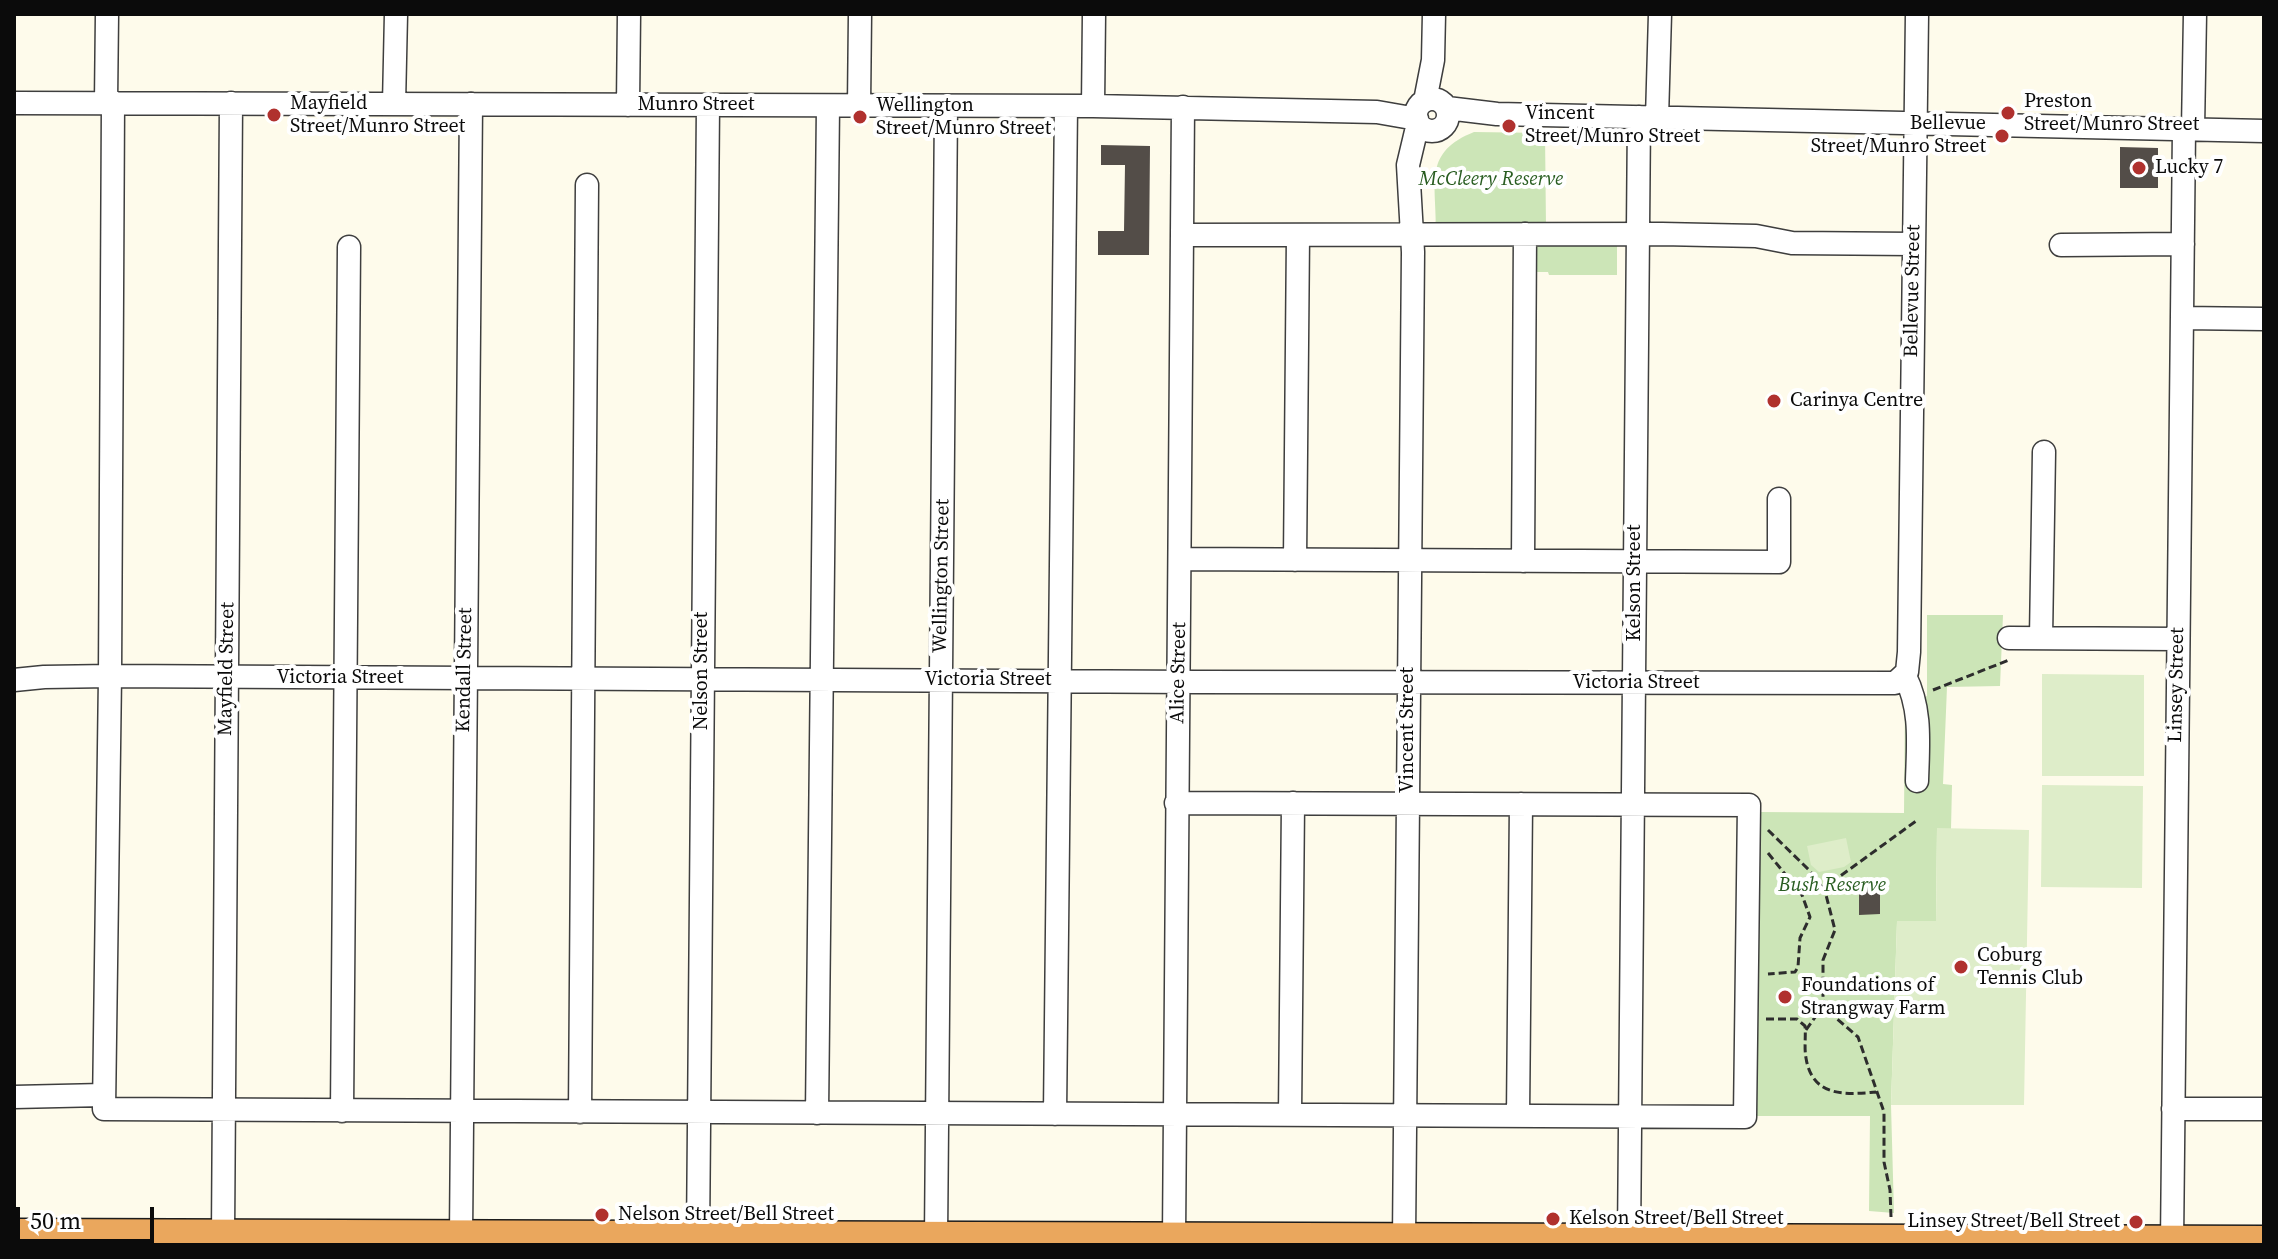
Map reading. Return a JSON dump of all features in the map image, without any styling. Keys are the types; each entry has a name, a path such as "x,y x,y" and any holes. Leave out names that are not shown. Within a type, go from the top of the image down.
{"highway":[{"path":"14,1235 98,1240 223,1235 396,1240 461,1235 1118,1241 1174,1238 1583,1242 2264,1242"}],"street":[{"path":"107,14 110,676 104,1109 1745,1117 1749,805 1176,803"},
{"path":"394,104 396,14"},
{"path":"628,105 629,14"},
{"path":"859,106 860,14"},
{"path":"1093,106 1094,14"},
{"name":"Vincent Street","path":"1386,1241 1405,1115 1413,227 1408,165 1432,114 1434,14"},
{"name":"Kelson Street","path":"1629,1240 1638,235 1660,14"},
{"name":"Bellevue Street","path":"1905,676 1909,652 1917,14"},
{"name":"Linsey Street","path":"2172,1242 2183,244 2195,14"},
{"name":"Munro Street","path":"14,103 1183,107 2264,131"},
{"name":"Mayfield Street","path":"223,1235 231,103"},
{"name":"Kendall Street","path":"461,1235 471,104"},
{"name":"Nelson Street","path":"698,1237 708,105"},
{"path":"817,1113 828,106"},
{"path":"1055,1114 1066,106"},
{"name":"Wellington Street","path":"936,1238 946,107"},
{"name":"Alice Street","path":"1174,1238 1183,107"},
{"path":"580,1112 587,185"},
{"path":"1183,235 1298,235 1413,227 1525,234 1756,236 1792,243 1914,244"},
{"path":"1523,561 1525,234"},
{"path":"1295,560 1298,235"},
{"path":"2061,245 2183,244"},
{"path":"342,1111 349,247"},
{"path":"2182,318 2264,319"},
{"path":"2041,638 2044,452"},
{"path":"1180,559 1779,562 1779,499"},
{"path":"2009,649 2041,638 2178,639"},
{"name":"Victoria Street","path":"14,672 44,677"},
{"name":"Victoria Street","path":"14,680 110,676 1888,684 1905,676"},
{"path":"1905,676 1917,705 1917,781"},
{"path":"1290,1115 1293,803"},
{"path":"1518,1116 1521,804"},
{"path":"14,1097 103,1095"},
{"path":"2173,1109 2264,1109"}],"path":[{"path":"1917,705 1926,699 1927,693 2009,649"},
{"path":"1748,819 1809,870 1825,891 1835,930 1822,970 1821,987 1827,1009 1858,1037 1886,1121 1884,1162 1890,1190 1890,1241"},
{"path":"1748,819 1802,895 1810,912 1800,938 1795,972 1767,974 1764,977"},
{"path":"1825,891 1828,885 1916,821"},
{"path":"1827,1009 1816,1016 1806,1030 1808,1070 1816,1081 1839,1094 1876,1092"},
{"path":"1765,1017 1767,1020 1797,1019 1806,1030"}],"green space":[{"name":"McCleery Reserve","path":"1474,132 1545,133 1546,227 1436,227 1435,182 1440,159 1458,140"},
{"path":"1617,239 1617,275 1530,272 1530,242"},
{"name":"Bush Reserve","path":"1927,615 2003,615 2000,686 1947,687 1943,784 1952,785 1951,829 1937,829 1936,921 1897,922 1891,1105 1894,1213 1869,1211 1870,1116 1755,1116 1759,812 1904,813 1905,703 1927,696"},
{"path":"2042,674 2144,675 2144,776 2042,776"},
{"path":"2042,785 2143,786 2142,888 2041,887"},
{"name":"Coburg Tennis Club","path":"1937,828 2029,830 2024,1105 1891,1105 1897,921 1936,921"},
{"path":"1846,838 1851,862 1844,867 1819,872 1811,865 1807,846"}],"building":[{"path":"1101,145 1150,146 1149,255 1098,255 1098,231 1124,231 1125,165 1101,165"},
{"name":"Lucky 7","path":"2120,147 2158,148 2158,188 2120,188"},
{"path":"1859,879 1880,879 1880,914 1859,915"}],"place":[{"name":"Preston Street/Munro Street","path":"2008,113"},
{"name":"Mayfield Street/Munro Street","path":"274,115"},
{"name":"Wellington Street/Munro Street","path":"860,117"},
{"name":"Vincent Street/Munro Street","path":"1509,126"},
{"name":"Bellevue Street/Munro Street","path":"2002,136"},
{"name":"Lucky 7","path":"2139,168"},
{"name":"Carinya Centre","path":"1774,401"},
{"name":"Coburg Tennis Club","path":"1961,967"},
{"name":"Foundations of Strangway Farm","path":"1785,997"},
{"name":"Nelson Street/Bell Street","path":"602,1215"},
{"name":"Kelson Street/Bell Street","path":"1553,1219"},
{"name":"Linsey Street/Bell Street","path":"2136,1222"}]}
